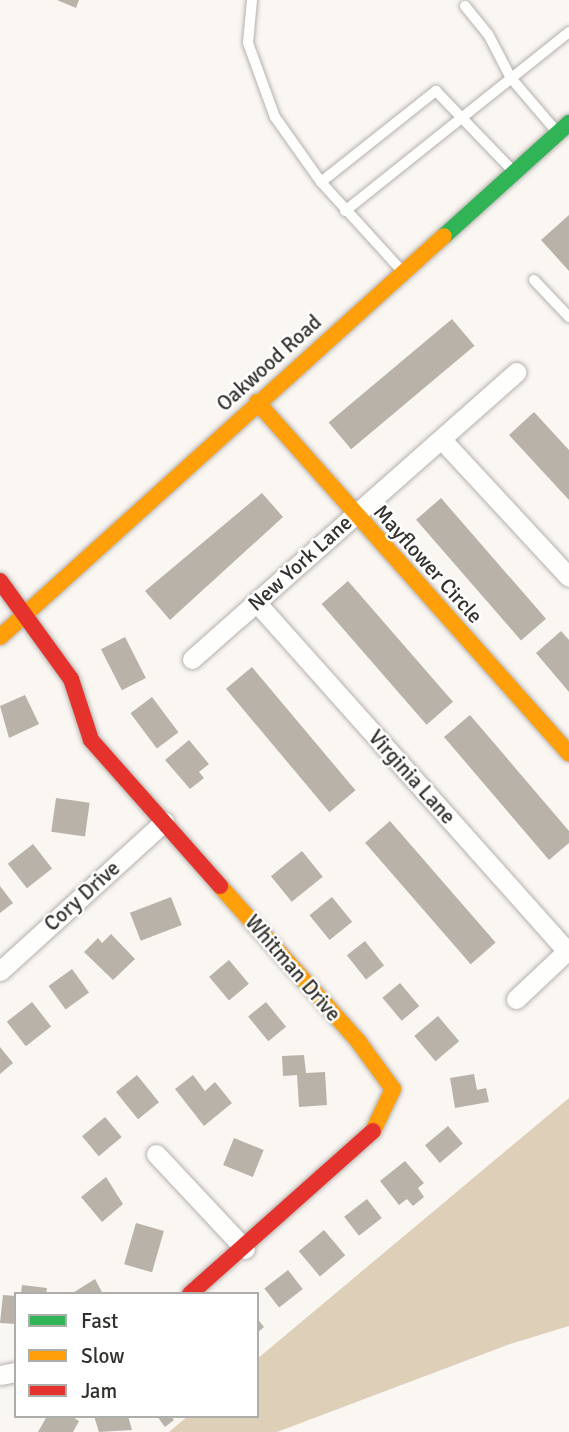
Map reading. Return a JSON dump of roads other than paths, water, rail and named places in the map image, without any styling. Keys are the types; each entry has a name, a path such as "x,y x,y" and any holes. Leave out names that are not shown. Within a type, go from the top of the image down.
{"street":[{"name":"Oakwood Road","path":"0,637 512,170 563,127"},
{"name":"New York Lane","path":"192,659 355,514 443,441 516,372"},
{"name":"Mayflower Circle","path":"257,402 569,754"},
{"path":"443,441 569,577"},
{"name":"Whitman Drive","path":"0,581 71,679 91,740 358,1041 393,1089 379,1125 244,1249 192,1292"},
{"name":"Virginia Lane","path":"256,603 568,950"},
{"name":"Cory Drive","path":"0,971 164,822"},
{"path":"516,999 568,950"},
{"path":"156,1154 244,1249"}],"lane":[{"path":"252,0 248,43 275,117 320,182 402,271"},
{"path":"465,6 488,34 511,78 563,127"},
{"path":"345,211 569,32"},
{"path":"320,182 436,91 512,170"},
{"path":"534,280 569,317"}]}
